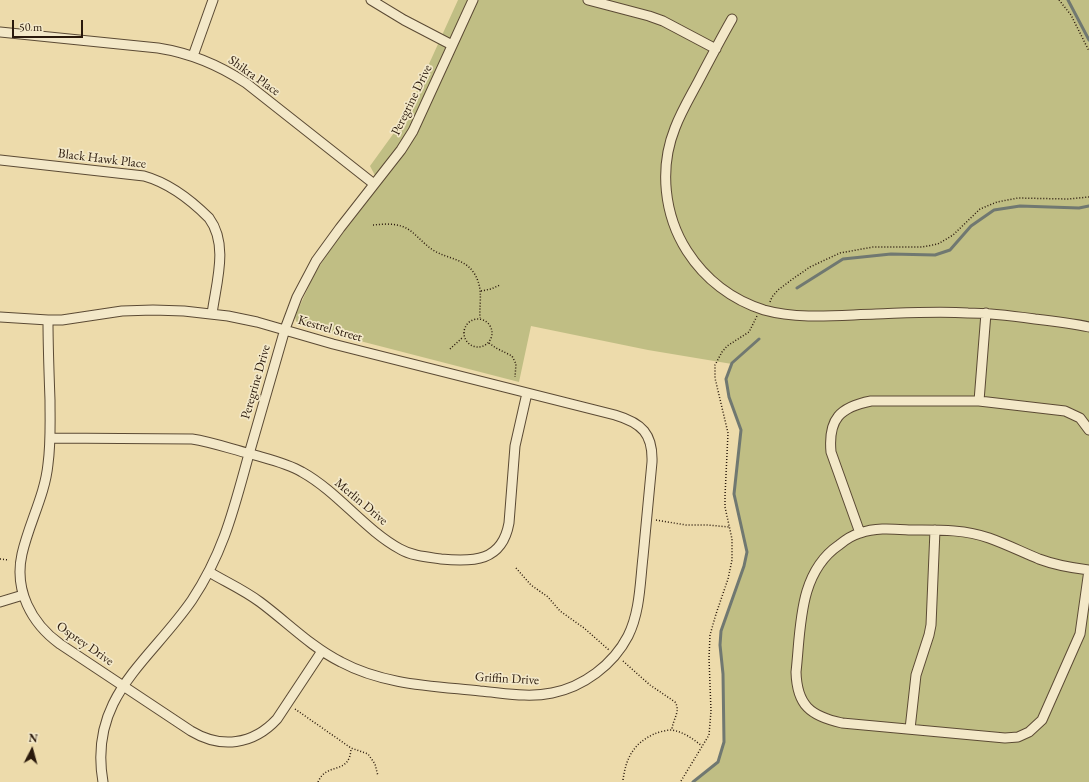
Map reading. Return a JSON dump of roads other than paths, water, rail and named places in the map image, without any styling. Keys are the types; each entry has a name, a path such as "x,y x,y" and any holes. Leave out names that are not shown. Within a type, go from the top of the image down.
{"street":[{"path":"193,56 213,0"},
{"path":"371,0 404,20 452,45"},
{"name":"Peregrine Drive","path":"103,782 100,758 104,728 111,706 122,686 177,620 209,572 230,523 285,330 297,297 316,260 401,150 413,131 472,0"},
{"path":"588,0 663,21 716,49"},
{"path":"732,19 674,130 668,153 666,177 668,202 678,235 691,257 708,277 740,300 764,310 787,314 986,313 1066,322 1089,327"},
{"name":"Shikra Place","path":"0,32 158,48 193,56 226,71 246,83 374,184"},
{"name":"Black Hawk Place","path":"0,160 144,176 159,181 175,190 209,218 218,238 220,257 212,314"},
{"name":"Kestrel Street","path":"0,317 48,320 138,310 184,311 212,314 257,322 333,344 623,417 639,425 644,430"},
{"path":"979,400 986,313"},
{"name":"Osprey Drive","path":"48,320 50,438 48,464 44,486 22,556 20,573 23,595 32,614 45,632 60,644 122,686 200,736 216,741 234,742 252,738 272,725 322,651"},
{"name":"Merlin Drive","path":"50,438 192,439 211,443 284,464 306,474 387,541 401,550 426,557 463,561 476,560 494,551 506,535 509,523 515,446 527,393"},
{"path":"860,533 831,452 831,432 834,423 840,415 859,403 871,401 979,400 1064,411 1080,418 1089,430"},
{"name":"Griffin Drive","path":"209,572 252,596 322,651 350,667 386,680 410,684 530,695 551,693 572,687 591,677 608,663 622,647 632,628 637,610 652,462 650,442 644,430"},
{"path":"886,529 935,530 974,533 1057,565 1089,570 1080,634 1042,720 1029,732 1018,737 1005,738 842,723 818,715 807,707 800,698 796,685 796,672 806,590 821,561 832,550 860,533 886,529"},
{"path":"910,729 916,675 930,635 935,530"},
{"path":"0,602 23,595"}],"waterway":[{"path":"1068,0 1089,40"},
{"path":"797,288 843,259 891,254 935,255 950,250 971,226 994,210 1020,206 1079,208 1089,206"},
{"path":"693,782 718,762 724,742 723,674 720,645 721,631 744,566 747,552 734,494 741,430 729,397 726,379 732,363 759,339"}]}
